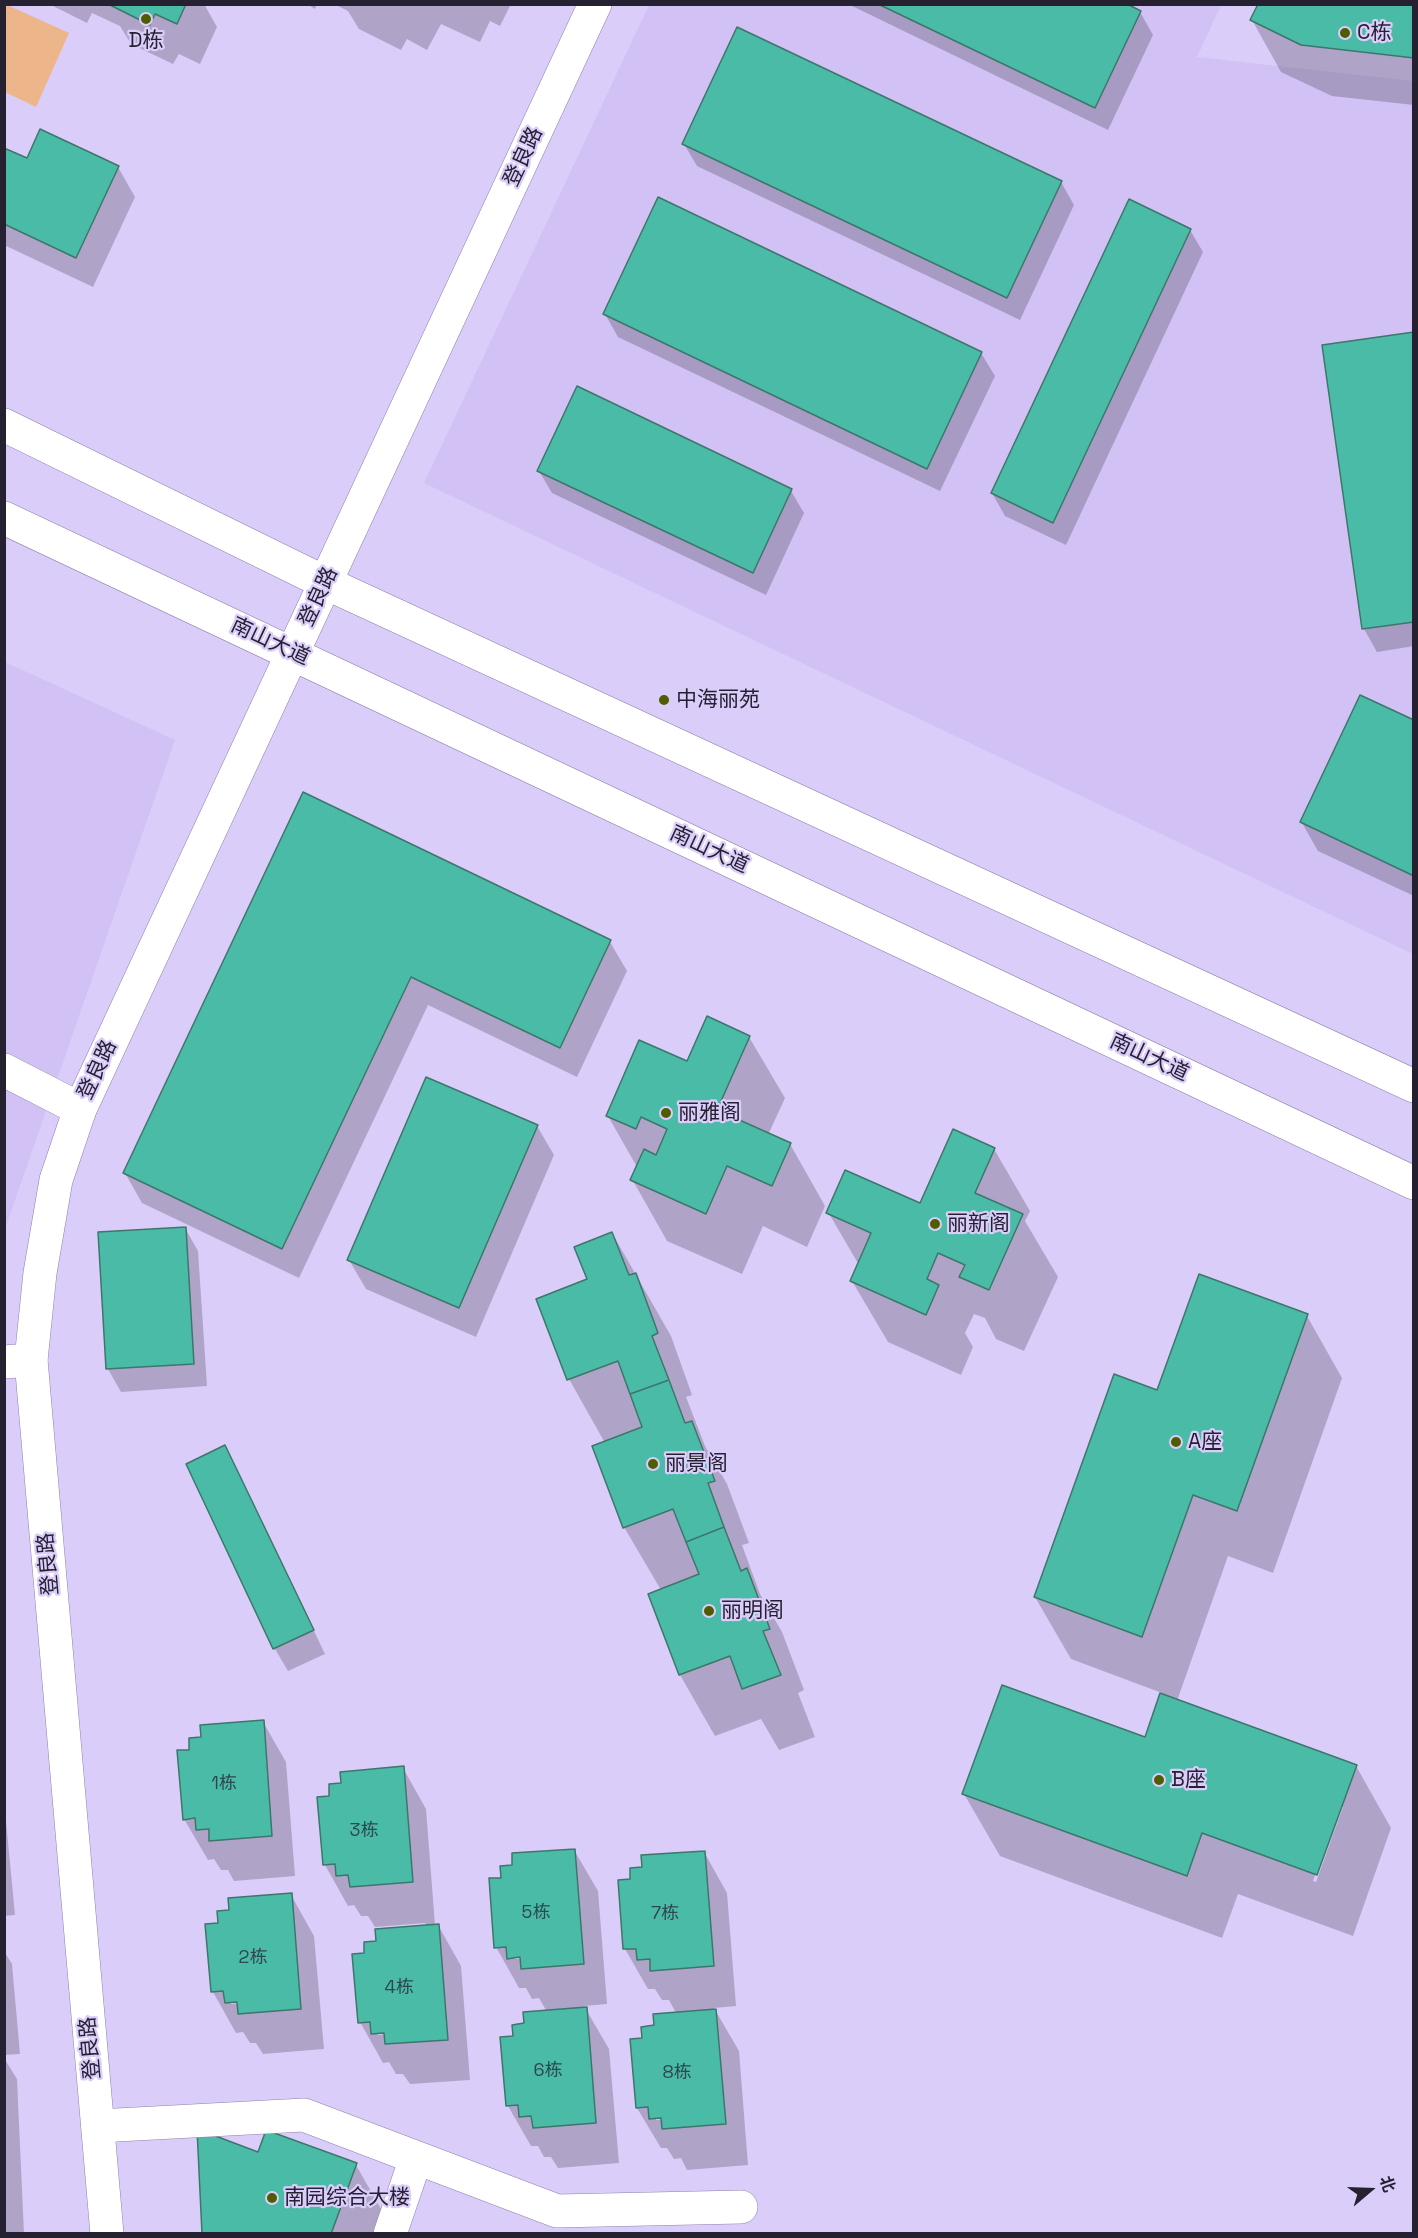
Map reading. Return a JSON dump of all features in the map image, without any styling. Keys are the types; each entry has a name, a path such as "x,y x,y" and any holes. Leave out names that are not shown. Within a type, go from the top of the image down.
{"main road":[{"name":"登良路","path":"107,2234 98,2126 18,1361 40,1273 56,1180 80,1108 595,4"},
{"path":"4,425 326,582 1413,1086"},
{"name":"南山大道","path":"4,518 293,652 1413,1183"},
{"path":"4,1070 80,1108"},
{"path":"98,2126 304,2115 557,2211 741,2207"},
{"path":"390,2234 416,2158"}],"shaded area":[{"path":"5,4 69,33 36,107 5,92"},
{"path":"649,5 1221,5 1197,57 1413,81 1413,954 424,483"},
{"path":"5,662 175,740 5,1229"}],"building":[{"name":"D栋","path":"108,4 186,4 177,24 155,14 150,25"},
{"path":"878,4 1127,4 1141,11 1095,108"},
{"name":"C栋","path":"1258,4 1414,4 1414,58 1301,45 1250,20"},
{"path":"737,27 1062,181 1007,298 682,144"},
{"path":"40,129 119,166 76,258 4,224 4,148 27,158"},
{"path":"658,197 982,352 927,469 603,314"},
{"path":"1129,199 1191,229 1053,523 991,493"},
{"path":"1414,332 1414,622 1362,629 1322,345"},
{"path":"577,386 792,489 753,573 537,471"},
{"path":"1360,695 1414,720 1414,876 1300,822"},
{"path":"303,792 611,940 560,1048 411,977 282,1249 123,1173"},
{"name":"丽雅阁","path":"707,1016 750,1036 717,1110 791,1143 772,1186 727,1166 706,1214 630,1180 644,1149 656,1155 667,1129 641,1117 636,1129 606,1116 639,1040 687,1061"},
{"path":"426,1077 538,1125 459,1308 347,1260"},
{"name":"丽新阁","path":"953,1129 995,1148 975,1193 1023,1214 989,1290 959,1277 965,1265 938,1253 927,1279 939,1285 926,1315 850,1281 871,1233 826,1213 845,1170 920,1203"},
{"path":"186,1227 194,1364 106,1369 98,1232"},
{"path":"612,1232 629,1275 636,1273 658,1333 652,1336 669,1380 630,1394 618,1361 567,1380 536,1299 587,1279 574,1247"},
{"name":"A座","path":"1199,1274 1308,1314 1237,1511 1193,1495 1142,1637 1034,1597 1114,1374 1157,1390"},
{"name":"丽景阁","path":"669,1380 685,1423 692,1421 715,1481 708,1483 724,1527 686,1542 673,1509 623,1528 592,1446 642,1427 630,1394"},
{"path":"225,1445 314,1630 273,1649 186,1464"},
{"name":"丽明阁","path":"724,1527 741,1571 747,1568 770,1629 763,1631 781,1675 742,1689 730,1656 679,1675 648,1594 699,1574 686,1542"},
{"name":"B座","path":"1002,1685 1145,1737 1160,1693 1357,1765 1317,1875 1202,1833 1187,1876 962,1794"},
{"path":"264,1720 272,1836 209,1841 209,1829 196,1830 195,1818 183,1820 177,1750 189,1750 189,1738 201,1737 200,1725"},
{"path":"404,1766 413,1882 350,1887 348,1875 336,1876 335,1864 323,1865 317,1797 329,1796 329,1784 341,1783 340,1772"},
{"path":"575,1849 584,1964 521,1969 520,1957 507,1959 506,1947 494,1948 489,1878 501,1878 500,1866 512,1865 512,1853"},
{"path":"705,1851 714,1966 650,1971 650,1959 637,1960 636,1949 623,1949 618,1880 630,1879 630,1868 642,1867 641,1855"},
{"path":"292,1893 301,2009 238,2014 237,2002 225,2003 223,1991 211,1992 205,1924 218,1923 217,1911 229,1910 228,1898"},
{"path":"439,1924 448,2040 385,2044 384,2033 371,2034 370,2022 358,2023 352,1954 364,1953 364,1942 376,1941 375,1929"},
{"path":"587,2007 596,2123 533,2128 531,2116 519,2117 518,2105 506,2106 500,2037 513,2036 512,2025 524,2023 523,2012"},
{"path":"716,2009 726,2124 662,2129 661,2118 649,2119 648,2107 636,2108 630,2039 642,2038 641,2027 654,2025 653,2014"},
{"name":"南园综合大楼","path":"197,2129 258,2152 266,2130 357,2163 331,2234 202,2234"}],"place":[{"name":"D栋","path":"146,19"},
{"name":"C栋","path":"1345,33"},
{"name":"中海丽苑","path":"664,700"},
{"name":"丽雅阁","path":"666,1113"},
{"name":"丽新阁","path":"935,1224"},
{"name":"A座","path":"1176,1442"},
{"name":"丽景阁","path":"653,1464"},
{"name":"丽明阁","path":"709,1611"},
{"name":"B座","path":"1159,1780"},
{"name":"南园综合大楼","path":"272,2198"}]}
